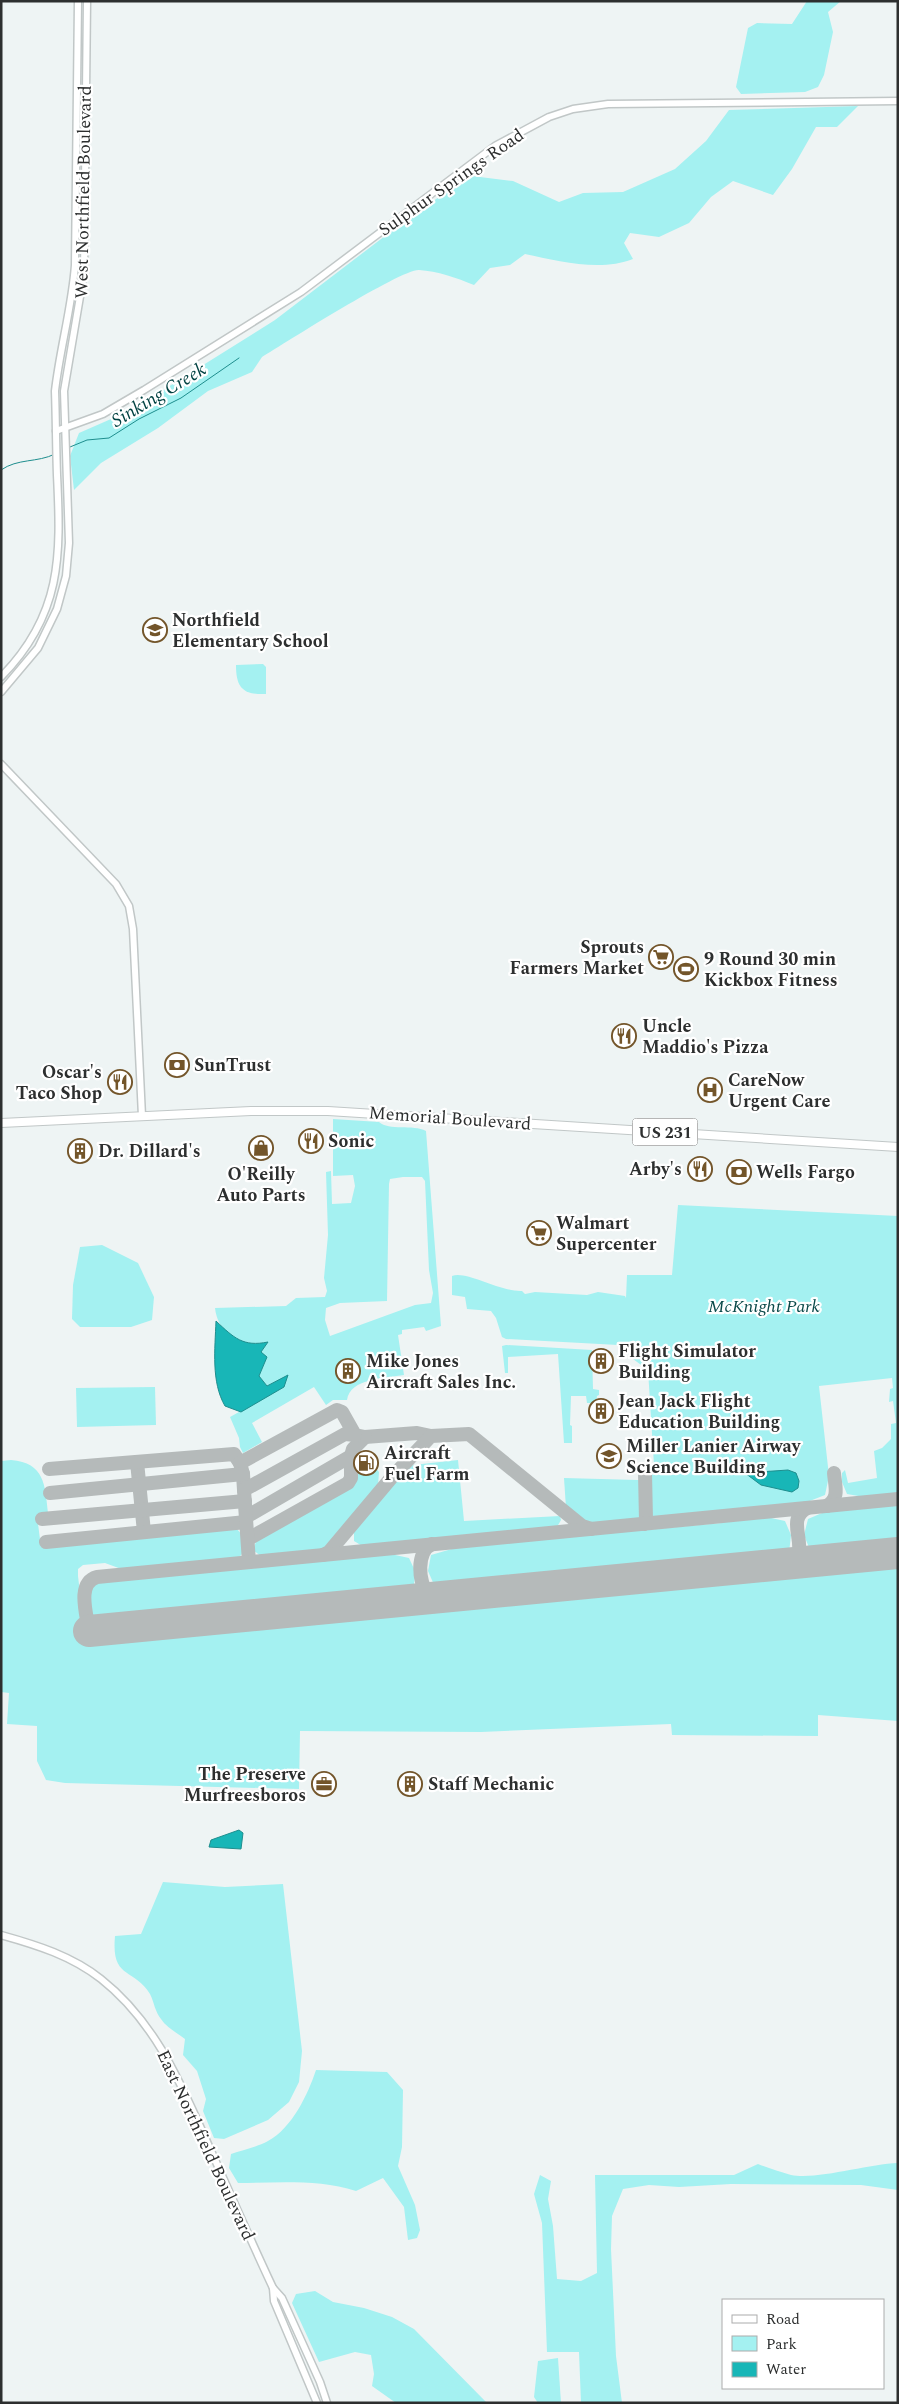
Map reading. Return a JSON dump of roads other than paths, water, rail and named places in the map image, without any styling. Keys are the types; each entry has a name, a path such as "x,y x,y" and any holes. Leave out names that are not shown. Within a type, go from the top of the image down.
{"main road":[{"name":"West Northfield Boulevard","path":"1,677 16,663 30,641 50,599 60,545 56,391 58,368 73,292 75,265 78,1"},
{"name":"West Northfield Boulevard","path":"1,692 38,648 57,609 66,576 69,543 64,391 68,361 80,310 84,273 86,1"},
{"name":"Sulphur Springs Road","path":"56,431 103,414 238,333 301,292 495,146 549,117 573,109 608,104 898,101"},
{"path":"1,764 116,884 129,906 133,929 142,1116"},
{"name":"Memorial Boulevard","path":"1,1123 291,1110 383,1113 898,1147"},
{"name":"East Northfield Boulevard","path":"1,1935 43,1946 75,1962 100,1978 147,2025 180,2082 273,2288 282,2298 320,2382 326,2403"},
{"name":"East Northfield Boulevard","path":"273,2288 274,2301 317,2403"}],"water":[{"path":"216,1321 239,1340 252,1343 268,1342 261,1352 267,1357 259,1376 267,1386 288,1375 284,1387 241,1412 225,1406 216,1376"},
{"path":"788,1470 796,1473 799,1481 798,1488 792,1492 761,1485 745,1473"},
{"path":"239,1830 243,1833 241,1849 209,1847 211,1840"}],"waterway":[{"name":"Sinking Creek","path":"70,447 87,440 109,438 139,419 181,398 239,358"},
{"name":"Sinking Creek","path":"1,470 7,466 55,454"}],"place":[{"name":"Northfield Elementary School","path":"155,630"},
{"name":"Sprouts Farmers Market","path":"661,957"},
{"name":"9 Round 30 min Kickbox Fitness","path":"686,969"},
{"name":"Uncle Maddio's Pizza","path":"624,1036"},
{"name":"SunTrust","path":"177,1065"},
{"name":"Oscar's Taco Shop","path":"120,1082"},
{"name":"CareNow Urgent Care","path":"710,1090"},
{"name":"Sonic","path":"311,1141"},
{"name":"O'Reilly Auto Parts","path":"261,1148"},
{"name":"Dr. Dillard's","path":"80,1151"},
{"name":"Arby's","path":"700,1169"},
{"name":"Wells Fargo","path":"739,1172"},
{"name":"Walmart Supercenter","path":"539,1233"},
{"name":"Flight Simulator Building","path":"601,1361"},
{"name":"Mike Jones Aircraft Sales Inc.","path":"348,1371"},
{"name":"Jean Jack Flight Education Building","path":"601,1411"},
{"name":"Miller Lanier Airway Science Building","path":"609,1456"},
{"name":"Aircraft Fuel Farm","path":"366,1463"},
{"name":"The Preserve Murfreesboros","path":"324,1784"},
{"name":"Staff Mechanic","path":"410,1784"}],"park label":[{"name":"McKnight Park","path":"764,1306"}]}
